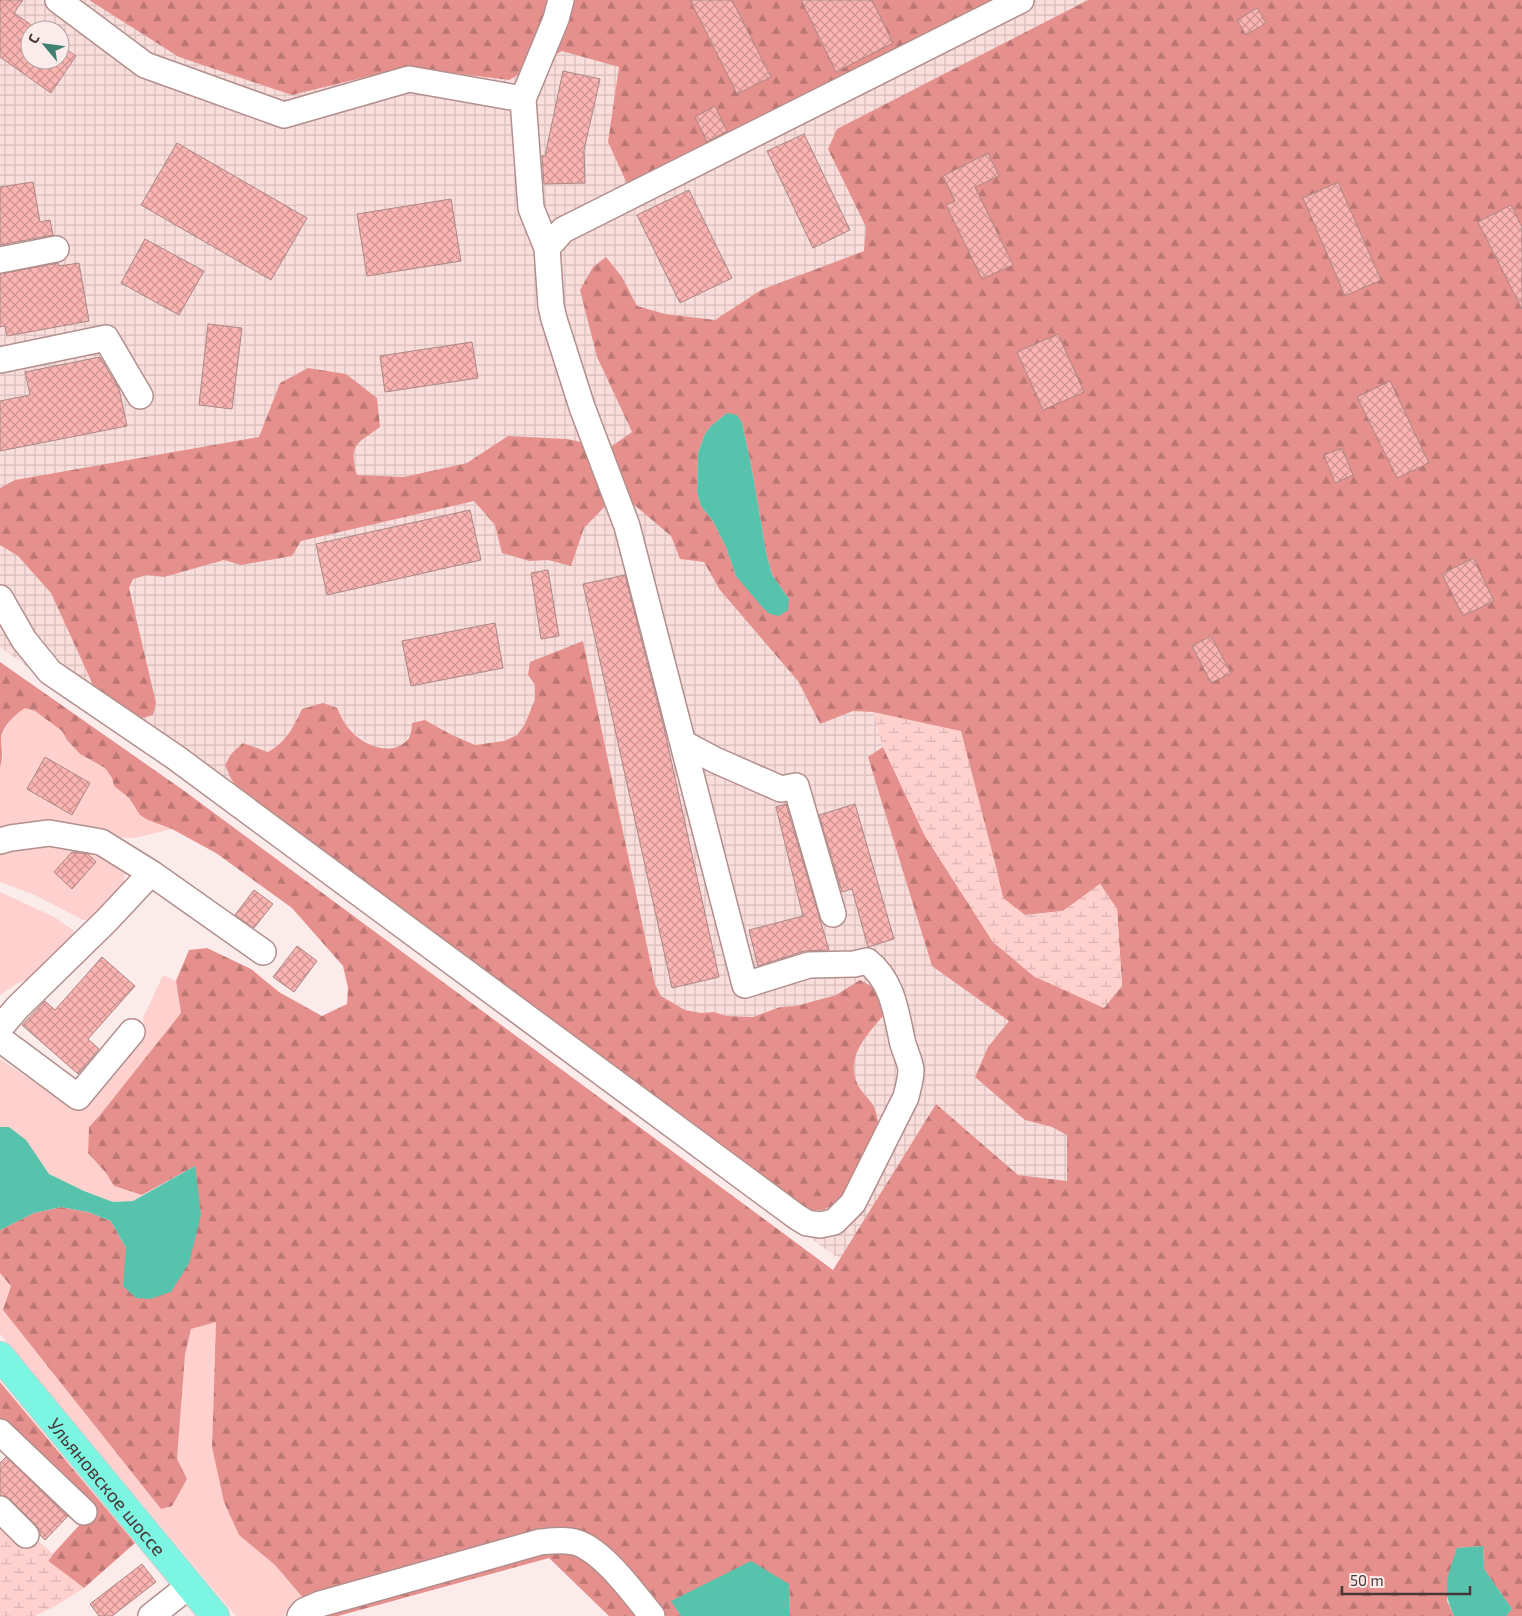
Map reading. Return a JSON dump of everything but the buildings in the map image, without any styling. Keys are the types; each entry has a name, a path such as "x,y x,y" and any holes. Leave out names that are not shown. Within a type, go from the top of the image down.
{"main road":[{"name":"Ульяновское шоссе","path":"0,1356 214,1616"}],"lane":[{"path":"58,0 145,65 284,115 409,79 523,99"},
{"path":"0,598 24,640 50,672 175,757 797,1217 808,1223 820,1225 834,1222 853,1203 906,1096 910,1083 911,1068 902,1042 890,992 878,970 867,961 854,964 809,965 745,984 627,526 582,407 554,319 551,306 546,248 531,208 523,99 556,19 561,0"},
{"path":"546,248 563,230 1021,0"},
{"path":"0,260 56,250"},
{"path":"0,360 106,338 140,396"},
{"path":"683,743 715,760 781,788 796,786 833,914"},
{"path":"0,841 49,833 101,842 151,873 263,952"},
{"path":"0,1028 17,1008 107,920 151,873"},
{"path":"0,1039 78,1097 132,1032"},
{"path":"2,1439 84,1512"},
{"path":"0,1509 26,1535"},
{"path":"300,1616 304,1611 320,1604 540,1542 556,1540 578,1543 597,1554 652,1616"},
{"path":"160,1612 189,1586"}],"shaded area":[{"path":"0,0 1522,0 1522,1616 1320,1616 841,1259 0,647","holes":["583,641 655,984 661,996 685,1010 701,1013 714,1012 727,1016 753,1017 780,1007 796,1006 836,995 860,980 880,1020 869,1030 855,1056 853,1070 857,1084 874,1107 880,1134 243,743 268,752 280,745 290,734 302,709 337,708 342,720 350,731 373,746 386,749 400,746 425,720 475,745 504,741 517,735 525,724 535,699 535,685 528,675"]},
{"path":"727,413 737,415 742,423 772,575 789,599 788,610 779,616 770,614 763,608 736,576 726,547 713,521 701,506 697,492 698,453 705,434 711,426"},
{"path":"0,1127 9,1127 26,1140 49,1174 84,1191 113,1202 133,1201 195,1166 201,1215 189,1263 171,1292 150,1299 136,1298 123,1286 126,1248 111,1221 88,1212 61,1207 34,1213 0,1230"},
{"path":"1483,1546 1484,1569 1512,1609 1506,1616 1454,1616 1448,1597 1447,1582 1457,1548"},
{"path":"751,1561 789,1584 790,1616 681,1616 671,1601"}],"green space":[{"path":"89,0 1002,0 629,188 608,142 619,67 562,51 509,80 406,67 292,95 179,57"},
{"path":"1088,0 1522,0 1522,1616 1506,1616 1512,1609 1484,1569 1483,1546 1457,1548 1447,1601 1454,1616 790,1616 789,1584 672,1601 681,1616 609,1616 549,1558 338,1616 310,1616 304,1599 275,1565 239,1535 224,1502 212,1447 216,1322 191,1329 185,1355 177,1459 187,1479 172,1506 161,1509 3,1310 11,1286 0,1273 0,1230 34,1213 61,1207 88,1212 111,1221 126,1248 195,1166 142,1195 114,1186 106,1173 88,1153 89,1127 181,1013 176,981 189,950 207,948 251,969 279,992 322,1016 347,1004 348,988 343,966 292,908 216,853 172,829 140,815 129,798 114,786 112,778 105,768 80,754 67,740 62,731 35,711 25,708 13,717 3,730 0,768 0,662 183,790 833,1270 936,1104 1018,1175 1067,1181 1067,1135 1052,1127 1025,1120 975,1077 988,1047 1009,1021 932,966 868,757 883,747 925,836 993,942 1035,977 1122,986 1117,909 1100,884 1063,911 1025,915 1003,898 994,859 873,712 853,711 820,724 798,681 720,590 704,562 680,559 671,536 619,492 584,528 571,566 548,560 529,561 502,553 495,525 474,501 301,541 292,556 241,565 224,560 164,577 147,575 133,579 129,588 156,703 153,715 136,720 94,687 51,593 18,556 0,545 0,488 15,480 259,437 280,383 308,368 346,374 377,398 380,427 356,446 354,465 357,475 404,477 467,463 508,436 567,439 609,448 632,432 597,357 580,290 593,267 606,257 622,277 637,306 665,314 715,320 761,290 864,251 866,227 828,149 837,129","holes":["727,413 742,423 772,575 789,599 736,576 726,547 713,521 701,506 697,492 698,453 705,434 711,426"]},
{"path":"583,641 655,984 661,996 685,1010 701,1013 714,1012 727,1016 753,1017 780,1007 796,1006 836,995 860,980 870,985 886,1004 888,1010 861,1044 854,1063 854,1074 858,1085 875,1110 880,1134 844,1197 823,1210 811,1210 788,1197 237,788 225,765 232,753 243,743 268,752 280,744 288,734 302,709 323,703 337,708 346,726 351,731 364,741 379,748 387,749 402,744 409,738 412,723 425,720 475,745 504,741 517,735 525,724 535,699 535,685 528,675 530,662"},
{"path":"25,707 35,711 62,731 67,740 88,759 105,768 112,778 114,786 129,798 134,807 148,820 172,829 135,838 0,835 0,768 3,756 1,738 5,728 17,713"},
{"path":"873,712 961,731 1003,898 1024,915 1063,911 1100,884 1117,909 1122,986 1104,1008 1035,977 993,942 925,836 883,747"},
{"path":"82,843 125,869 124,885 98,920 83,920 35,895 0,882 0,847"},
{"path":"0,892 54,917 73,930 75,937 35,977 18,983 0,995"},
{"path":"163,975 176,981 181,1013 89,1127 88,1153 106,1173 114,1186 142,1195 133,1201 113,1202 84,1191 49,1174 38,1158 9,1127 0,1127 0,1059 76,1110 94,1092 144,1026 143,1018"},
{"path":"0,1273 177,1459 185,1355 191,1329 216,1322 212,1447 239,1535 275,1565 304,1599 284,1616 236,1616 0,1334"},
{"path":"0,1382 135,1543 84,1588 48,1561 94,1509 0,1420"},
{"path":"0,1507 53,1554 48,1561 84,1588 54,1607 34,1616 0,1616"}]}
